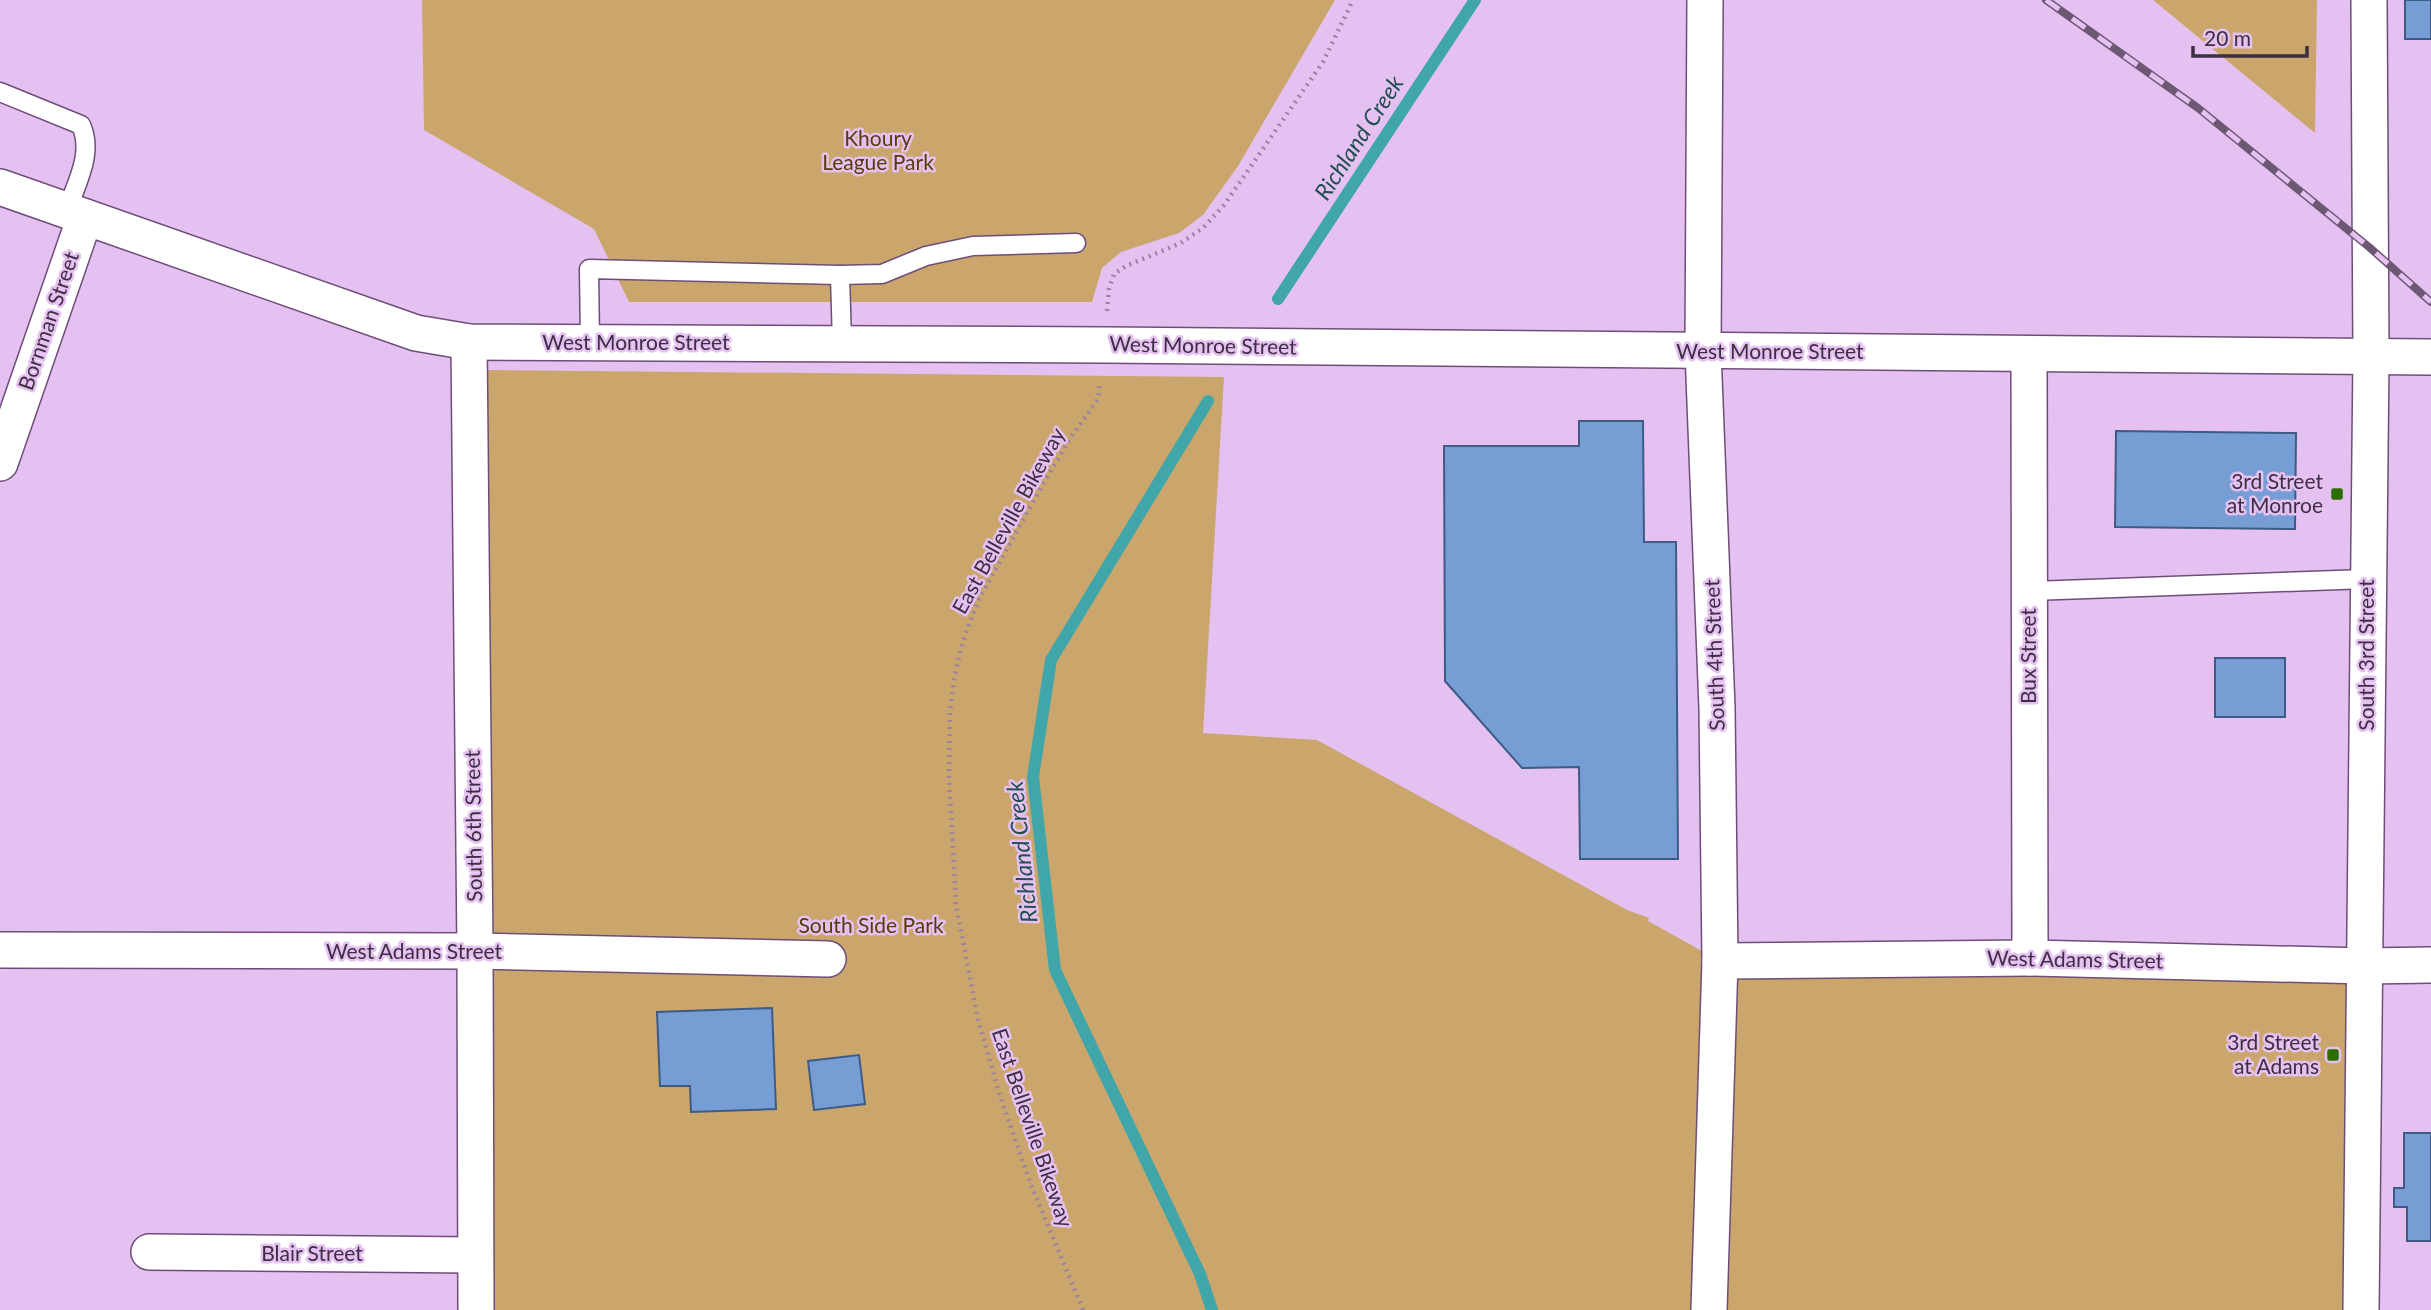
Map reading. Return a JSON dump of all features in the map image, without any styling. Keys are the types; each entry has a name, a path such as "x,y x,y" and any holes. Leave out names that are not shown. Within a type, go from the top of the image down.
{"street":[{"name":"South 4th Street","path":"1705,0 1703,351 1717,708 1720,961 1709,1310"},
{"name":"South 3rd Street","path":"2361,1310 2371,357 2369,0"},
{"name":"West Monroe Street","path":"0,187 416,333 469,342 2431,357"},
{"name":"Bornman Street","path":"0,463 76,214"},
{"name":"South 6th Street","path":"469,342 475,951 475,1310"},
{"name":"Bux Street","path":"2029,354 2030,958"},
{"name":"West Adams Street","path":"0,950 475,951 828,959"},
{"name":"West Adams Street","path":"1720,961 2030,958 2366,966 2431,965"},
{"name":"Blair Street","path":"149,1252 475,1255"}],"lane":[{"path":"0,92 81,125 86,136 87,153 76,214"},
{"path":"590,343 589,269 881,274 926,256 973,246 1076,243"},
{"path":"840,275 842,344"},
{"path":"2029,591 2367,579"}],"path":[{"name":"East Belleville Bikeway","path":"1083,1310 1030,1182 1000,1096 978,1019 956,905 949,775 950,712 954,678 963,641 978,601 1064,448 1098,399 1109,289 1114,274 1126,266 1181,243 1203,228 1224,205 1323,62 1353,0"}],"green space":[{"name":"Khoury League Park","path":"422,0 1335,0 1238,166 1203,215 1179,233 1121,252 1102,268 1092,302 629,302 594,229 424,130"},
{"path":"2153,0 2317,0 2315,133"},
{"name":"South Side Park","path":"488,370 1224,377 1203,733 1317,740 1627,910 1649,918 1648,921 1720,961 2351,965 2356,1310 486,1310"}],"building":[{"path":"2405,0 2431,0 2431,39 2405,39"},
{"path":"1579,421 1643,421 1644,542 1676,542 1678,859 1580,859 1579,767 1522,768 1445,681 1444,446 1579,446"},
{"path":"2116,431 2296,433 2295,529 2115,527"},
{"path":"2215,658 2285,658 2285,717 2215,717"},
{"path":"772,1008 776,1109 691,1112 690,1086 660,1086 657,1012"},
{"path":"859,1055 865,1104 814,1110 808,1061"},
{"path":"2404,1133 2431,1133 2431,1241 2407,1241 2407,1207 2394,1207 2394,1188 2404,1188"}],"waterway":[{"name":"Richland Creek","path":"1278,299 1475,0"},
{"name":"Richland Creek","path":"1208,401 1051,660 1033,777 1055,970 1200,1274 1212,1310"}],"railway":[{"path":"2046,0 2198,108 2369,247 2431,302"}],"place":[{"name":"3rd Street at Monroe","path":"2337,494"},
{"name":"3rd Street at Adams","path":"2333,1055"}]}
